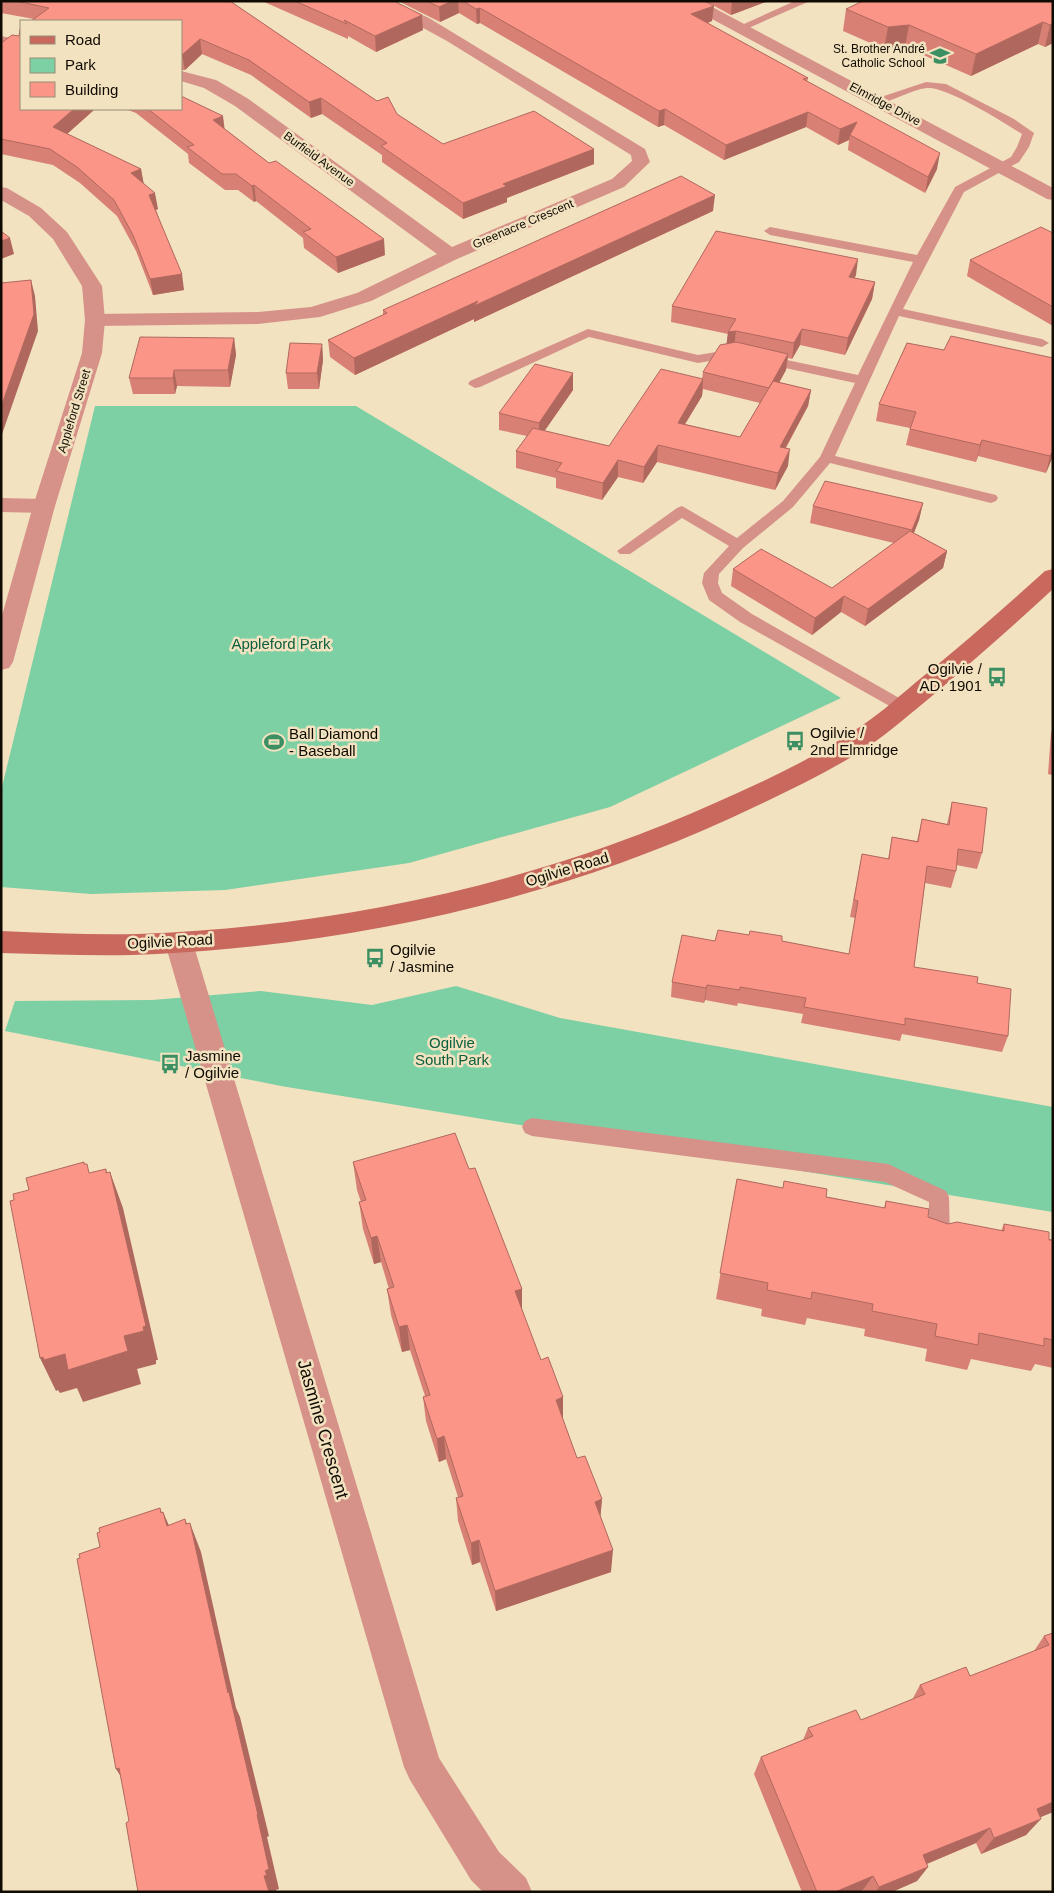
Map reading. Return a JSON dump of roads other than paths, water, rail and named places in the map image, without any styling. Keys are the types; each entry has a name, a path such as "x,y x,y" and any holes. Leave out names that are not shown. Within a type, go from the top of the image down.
{"main road":[{"name":"Ogilvie Road","path":"1,942 79,945 179,943 354,922 465,899 586,865 649,844 726,810 820,764 860,739 902,708 974,648 1053,576"}],"street":[{"name":"Greenacre Crescent","path":"94,320 258,318 313,313 364,297 450,255 618,183 641,162 639,152 428,23 378,1"},
{"name":"Elmridge Drive","path":"689,1 1053,195"},
{"path":"1,41 20,44"},
{"name":"Burfield Avenue","path":"182,76 210,84 241,102 450,255"},
{"name":"Appleford Street","path":"1,192 35,212 60,236 92,286 94,320 92,353 44,506 1,662"},
{"path":"1,506 44,506"},
{"name":"Jasmine Crescent","path":"179,943 423,1767 484,1866 512,1892"}],"lane":[{"path":"740,28 805,1"},
{"path":"879,101 926,85 942,86 1028,132 1023,147 1014,160 959,190 944,213 862,380 827,458 788,504 738,544 712,574 710,582 715,596 746,618 902,708"},
{"path":"770,231 921,260"},
{"path":"895,311 1042,343"},
{"path":"475,384 588,333 698,359 734,353 862,380"},
{"path":"827,458 991,498"},
{"path":"625,551 682,511 738,544"},
{"path":"532,1128 888,1173 939,1197 939,1240"}],"place":[{"name":"St. Brother André Catholic School","path":"940,56"},
{"name":"Ogilvie / AD. 1901","path":"997,677"},
{"name":"Ogilvie / 2nd Elmridge","path":"795,741"},
{"name":"Ball Diamond - Baseball","path":"274,742"},
{"name":"Ogilvie / Jasmine","path":"375,958"},
{"name":"Jasmine / Ogilvie","path":"170,1064"}],"park label":[{"name":"Appleford Park","path":"281,643"},
{"name":"Ogilvie South Park","path":"452,1050"}]}
